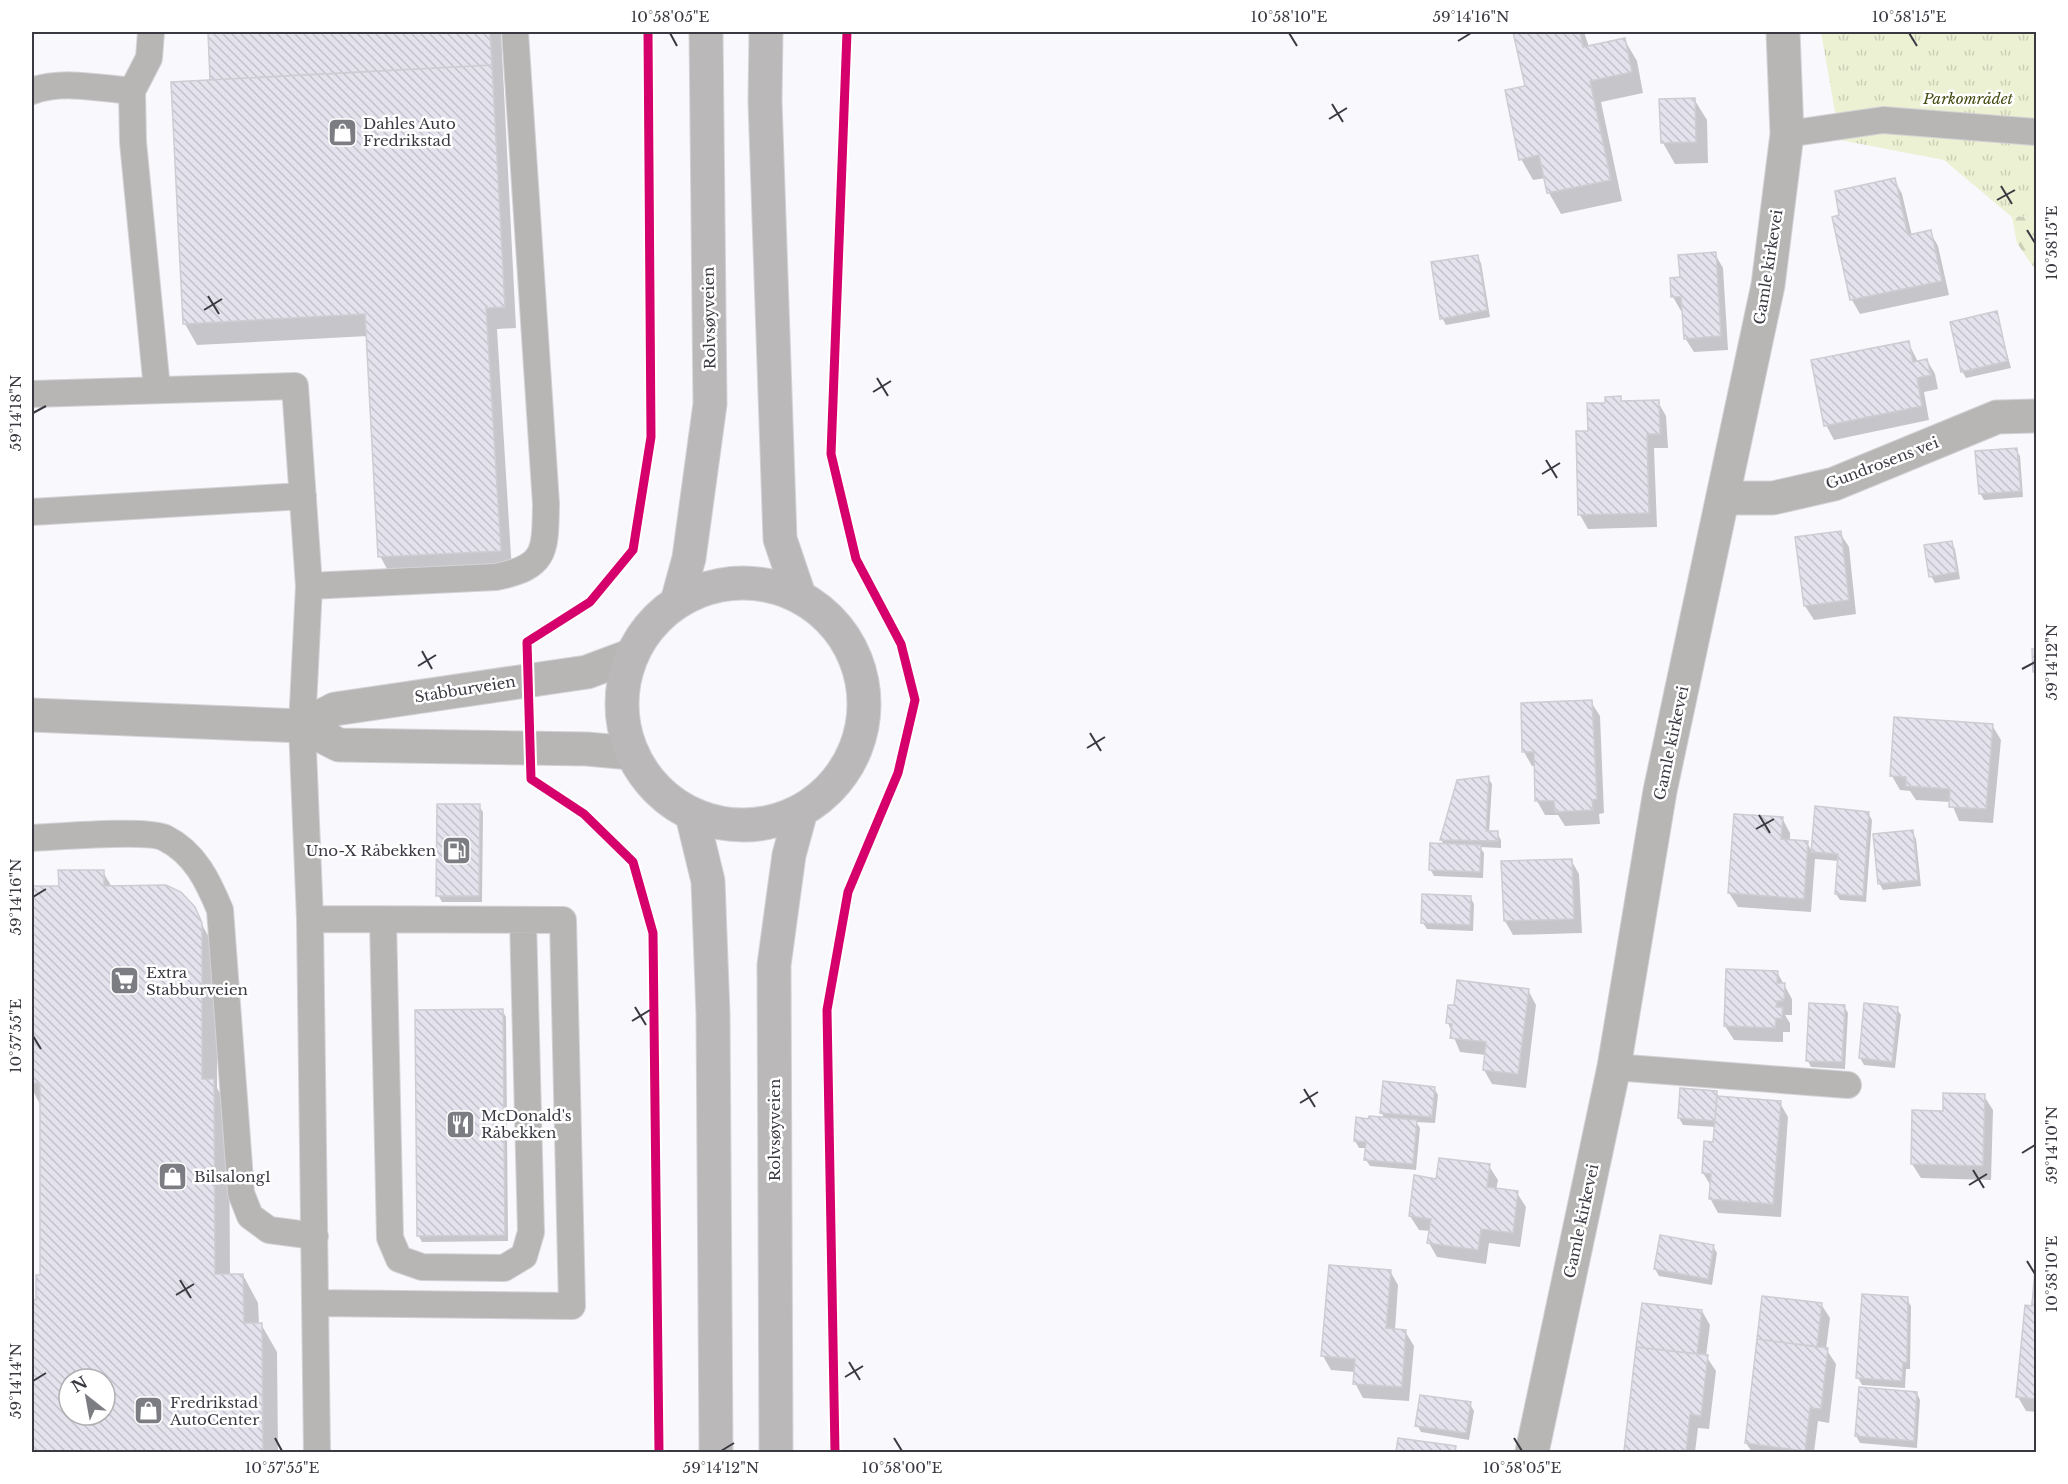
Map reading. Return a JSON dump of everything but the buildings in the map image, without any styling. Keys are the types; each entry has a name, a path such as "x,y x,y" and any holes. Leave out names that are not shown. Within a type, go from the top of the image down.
{"main road":[{"name":"Rolvsøyveien","path":"676,602 689,558 710,404 706,32"},
{"path":"766,32 765,101 780,539 799,595"},
{"path":"758,583 799,595 833,622 856,659 864,702 858,745 835,783 801,811 747,826 692,815 656,790 631,753 620,705 630,657 649,626 676,602 716,585 758,583"},
{"name":"Rolvsøyveien","path":"776,1452 774,965 789,855 801,811"},
{"path":"692,815 708,881 713,1014 716,1452"}],"street":[{"name":"Gamle kirkevei","path":"1532,1452 1614,1067 1660,790 1768,285 1787,134 1783,32"},
{"name":"Gundrosens vei","path":"1724,498 1773,498 1834,483 1997,417 2037,416"},
{"name":"Stabburveien","path":"302,726 336,709 587,672 630,657"},
{"name":"Stabburveien","path":"32,715 302,726 339,745 587,749 631,753"}],"lane":[{"path":"151,32 148,58 132,91 133,142 157,389"},
{"path":"309,586 496,577 521,572 538,559 545,543 546,504 515,32"},
{"path":"32,91 44,87 75,86 132,91"},
{"path":"1787,134 1883,120 2037,132"},
{"path":"32,394 295,386 309,586 302,726 310,919 317,1452"},
{"path":"32,512 303,496"},
{"path":"32,838 131,834 164,837 206,874 220,910 241,1193 250,1216 269,1230 315,1236"},
{"path":"310,919 563,920 572,1306 316,1303"},
{"path":"383,920 390,1238 399,1259 422,1267 504,1268 524,1256 531,1232 523,920"},
{"path":"1614,1067 1848,1085"}],"green space":[{"name":"Parkområdet","path":"1821,32 2036,32 2036,216 2012,217 1944,160 1840,140"},
{"path":"2036,216 2036,271 2017,243 2012,217"}],"cycle path":[{"path":"648,32 651,437 633,550 590,602 527,642 531,779 584,814 633,862 653,933 659,1452"},
{"path":"835,1452 827,1010 848,892 898,773 915,700 901,644 856,559 831,454 847,32"}],"place":[{"name":"Dahles Auto Fredrikstad","path":"342,132"},
{"name":"Uno-X Råbekken","path":"457,850"},
{"name":"Extra Stabburveien","path":"125,981"},
{"name":"McDonald's Råbekken","path":"460,1124"},
{"name":"Bilsalong1","path":"173,1176"},
{"name":"Fredrikstad AutoCenter","path":"149,1411"}]}
